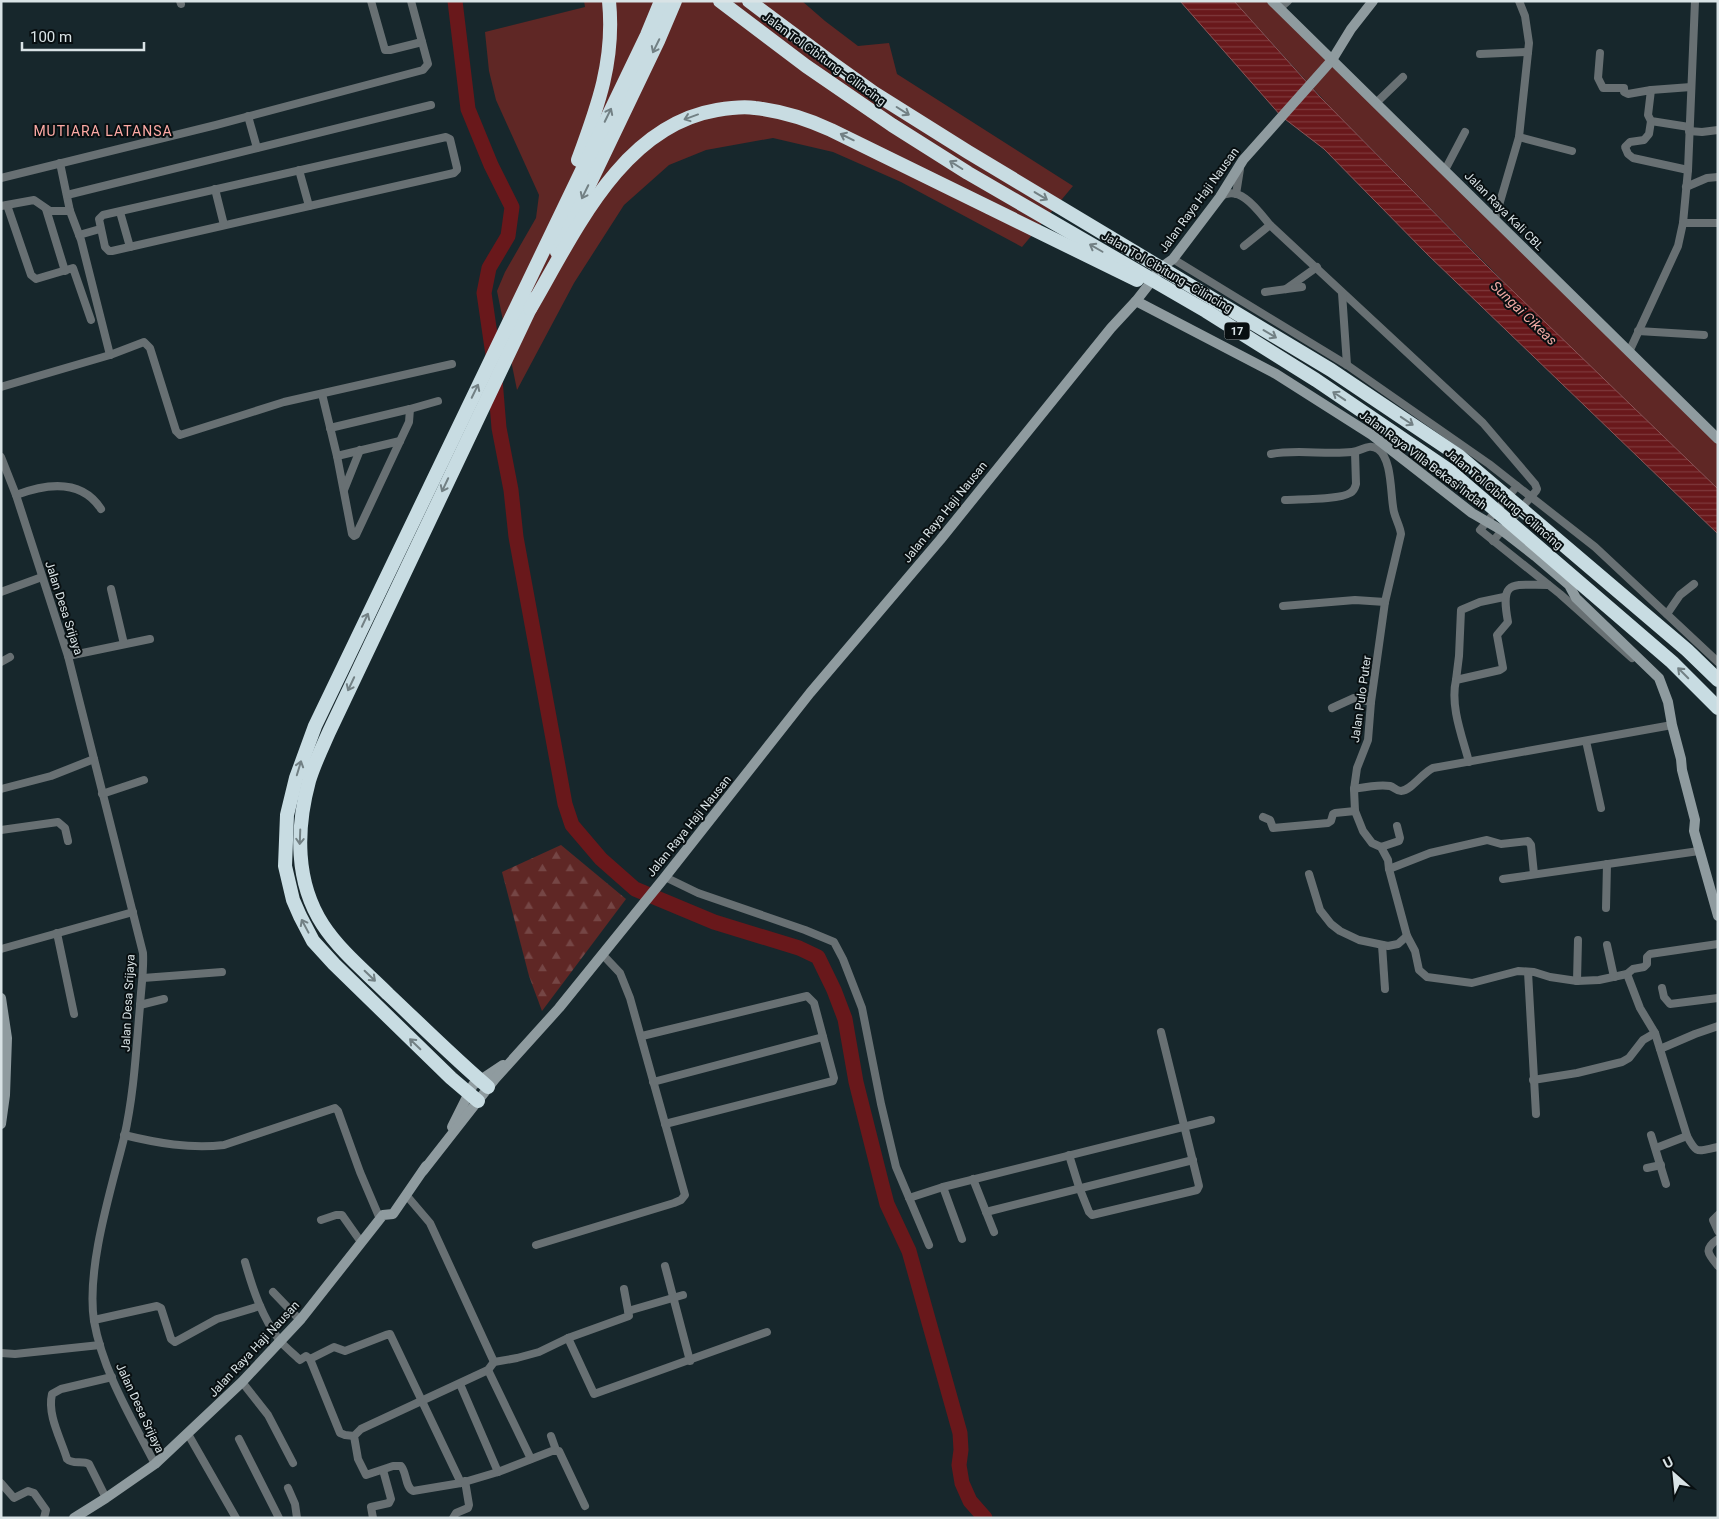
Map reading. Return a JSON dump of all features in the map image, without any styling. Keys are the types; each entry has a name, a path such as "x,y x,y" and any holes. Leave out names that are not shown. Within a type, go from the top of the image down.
{"highway":[{"path":"549,238 603,88 610,41 609,1"},
{"path":"473,1096 451,1078 389,1019 322,952 305,928 293,900 285,866 287,815 302,758 315,726 647,35 661,1"},
{"path":"484,1084 336,943 322,923 309,896 301,867 301,819 309,781 329,732 658,41 675,1"},
{"name":"Jalan Tol Cibitung–Cilincing","path":"720,1 806,66 892,125 968,173 1206,311 1316,380 1450,471 1672,662 1718,708"},
{"name":"Jalan Tol Cibitung–Cilincing","path":"749,1 835,66 968,152 1331,370 1459,456 1680,644 1718,680"},
{"path":"758,1 835,66"},
{"path":"530,308 591,206 630,157 662,132 688,118 708,111 753,107 793,115 831,130 1106,266 1206,311"}],"main road":[{"name":"Jalan Raya Haji Nausan","path":"74,1518 155,1464 242,1382 301,1319 380,1219 384,1215 392,1214 407,1197 473,1096 559,1008 810,693 940,540 1111,328 1154,278 1158,269 1173,259 1220,197 1243,160 1329,63 1351,29 1373,1"},
{"name":"Jalan Raya Kali CBL","path":"1280,4 1329,63 1376,103 1718,439"},
{"name":"Jalan Raya Villa Bekasi Indah","path":"1136,300 1276,374 1372,435 1486,522 1503,531 1535,556 1569,585 1576,598 1659,678 1668,702 1695,820 1694,831 1699,852 1718,916"},
{"path":"1,998 7,1038 5,1095 1,1124"}],"street":[{"path":"371,1 385,50 422,42"},
{"path":"1,178 423,70 428,64 411,1"},
{"path":"1495,219 1519,138 1529,43 1525,16 1519,1"},
{"path":"1629,352 1678,246 1683,223 1688,170 1694,1"},
{"path":"1480,54 1528,52"},
{"path":"1600,53 1598,78 1603,88 1621,87 1628,94 1651,90 1691,88"},
{"path":"1376,103 1403,77"},
{"path":"1651,90 1648,115 1651,121 1649,134 1644,140 1630,142 1625,147 1628,154 1633,158 1688,170"},
{"path":"68,195 431,105"},
{"path":"248,116 256,148"},
{"path":"1651,121 1702,132 1718,130"},
{"path":"1445,170 1465,132"},
{"path":"446,137 450,140 457,168 454,173 109,251 105,247 99,219 101,216 215,189 446,137"},
{"path":"1519,138 1572,150"},
{"path":"1236,194 1243,160"},
{"path":"60,163 70,211 80,238 110,355"},
{"path":"299,170 309,206"},
{"path":"1686,187 1706,178 1718,177"},
{"path":"215,189 224,225"},
{"path":"1220,197 1224,194 1236,194 1243,196 1253,205 1270,225 1483,423 1535,484 1537,488 1532,497 1493,540"},
{"path":"70,211 53,212 34,200 4,206 33,278 36,279 73,268 90,320"},
{"path":"46,209 65,271"},
{"path":"120,212 130,246"},
{"path":"1683,223 1718,223"},
{"path":"1244,246 1270,225"},
{"path":"80,238 101,232"},
{"path":"1173,259 1348,365 1432,423 1595,546 1718,662"},
{"path":"1286,289 1317,267"},
{"path":"1265,292 1302,287"},
{"path":"1342,292 1348,365"},
{"path":"1638,331 1704,335"},
{"path":"1,387 110,355 143,343 147,344 176,431 180,435 284,402 452,364"},
{"path":"322,394 337,456 352,534 355,536 409,422 410,409"},
{"path":"330,428 438,401"},
{"path":"1271,454 1356,452 1370,446 1372,435"},
{"path":"337,456 400,441"},
{"name":"Jalan Pulo Puter","path":"1370,446 1378,450 1386,460 1394,512 1400,525 1401,534 1385,602 1371,702 1368,740 1357,768 1354,789 1355,811 1368,838 1381,847 1388,860 1407,936 1416,951 1419,970 1427,977 1472,982 1508,973 1528,972 1550,978 1577,981 1599,980 1628,974"},
{"path":"344,491 360,450"},
{"path":"1285,500 1345,496 1353,492 1356,484 1356,452"},
{"name":"Jalan Desa Srijaya","path":"1,457 16,495 68,656 143,953 137,1056 129,1112 95,1268 94,1320 100,1345 112,1377 155,1464"},
{"path":"1517,486 1480,530 1548,585 1628,655 1659,678"},
{"path":"16,495 37,488 69,487 87,493 101,509"},
{"path":"1,592 42,577"},
{"path":"1667,614 1680,595 1694,584"},
{"path":"1469,762 1456,710 1454,689 1459,656 1461,610 1480,602 1504,596 1514,586 1548,585"},
{"path":"111,589 124,644"},
{"path":"1456,680 1503,668 1497,635 1508,622 1504,596"},
{"path":"1283,606 1355,600 1385,602"},
{"path":"68,656 150,639"},
{"path":"1,662 10,657"},
{"path":"1332,708 1354,698 1371,702"},
{"path":"1354,789 1390,786 1397,790 1402,790 1412,785 1433,768 1672,725"},
{"path":"1586,741 1601,808"},
{"path":"1,789 38,780 94,759"},
{"path":"102,794 144,780"},
{"path":"1263,817 1270,820 1273,828 1328,823 1335,813 1355,811"},
{"path":"1,830 58,822 65,828 68,841"},
{"path":"1381,847 1399,841 1397,826"},
{"path":"1389,869 1430,853 1487,840 1501,844 1528,841 1531,845 1534,874"},
{"path":"1503,879 1699,852"},
{"path":"1606,908 1607,864"},
{"path":"1309,874 1320,910 1331,924 1351,937 1392,946 1398,944 1407,936"},
{"path":"663,879 698,894 805,930 834,942 843,959 862,1008 896,1167 929,1245"},
{"path":"1,949 133,912"},
{"path":"58,933 74,1014"},
{"path":"1577,981 1578,940"},
{"path":"1718,944 1650,954 1646,956 1647,964 1645,966 1632,969 1628,974 1640,1008 1655,1033 1686,1136 1694,1150 1718,1147"},
{"path":"1382,945 1385,989"},
{"path":"1607,946 1614,977"},
{"path":"536,1245 681,1200 685,1195 642,1036 624,982 615,967 602,954"},
{"path":"143,978 222,972"},
{"path":"1528,972 1536,1114"},
{"path":"1662,988 1664,997 1670,1004 1718,998"},
{"path":"642,1036 807,996 814,1003 834,1078 833,1081 665,1124"},
{"path":"140,1005 164,999"},
{"path":"1660,1049 1718,1026"},
{"path":"1068,1155 1089,1212 1095,1215 1197,1190 1199,1186 1161,1032"},
{"path":"1533,1080 1622,1062 1629,1058 1643,1040 1655,1033"},
{"path":"653,1082 822,1037"},
{"path":"124,1135 184,1146 224,1145 335,1108 338,1111 360,1172 380,1219"},
{"path":"909,1198 973,1179 1211,1120"},
{"path":"1651,1135 1666,1184"},
{"path":"1656,1148 1686,1136"},
{"path":"986,1212 1192,1160"},
{"path":"1647,1168 1661,1165"},
{"path":"973,1179 994,1232"},
{"path":"943,1187 962,1240"},
{"path":"407,1197 430,1223 494,1362"},
{"path":"321,1220 342,1215 362,1242"},
{"path":"1718,1215 1713,1220 1718,1231"},
{"path":"1718,1239 1708,1249 1710,1257 1718,1266"},
{"path":"245,1262 260,1306 281,1341 300,1360 306,1356 310,1360 340,1433 354,1436"},
{"path":"665,1266 690,1361"},
{"path":"354,1436 361,1429 488,1370 494,1362 539,1352 568,1338 629,1316 624,1289"},
{"path":"273,1292 301,1319"},
{"path":"628,1311 683,1295"},
{"path":"94,1320 157,1306 161,1308 171,1339 175,1342 217,1319 260,1306"},
{"path":"568,1338 594,1394 767,1332"},
{"path":"310,1360 334,1347 345,1351 390,1334 463,1482 469,1505 468,1508 456,1513 454,1518"},
{"path":"1,1353 15,1354 100,1345"},
{"path":"488,1370 531,1458"},
{"path":"106,1498 89,1464 71,1462 67,1459 54,1420 51,1400 52,1394 60,1389 112,1377"},
{"path":"242,1382 268,1415 293,1463"},
{"path":"460,1384 498,1472"},
{"path":"188,1434 236,1518"},
{"path":"354,1436 358,1459 366,1475 398,1465 401,1466 409,1488 413,1492 463,1482 498,1472 556,1450"},
{"path":"551,1436 556,1450 562,1453 585,1506"},
{"path":"239,1440 279,1518"},
{"path":"373,1518 372,1507 389,1503 391,1499 383,1470"},
{"path":"1,1483 14,1498 28,1491 34,1492 46,1510 44,1518"},
{"path":"288,1488 297,1518"}],"green space":[{"path":"584,1 802,1 858,46 889,43 897,74 1073,186 1022,247 901,182 833,152 773,138 706,150 669,165 624,205 574,283 517,390 497,291 505,272 536,218 539,195 496,100 489,71 485,32 585,7"},
{"path":"1234,1 1271,1 1718,439 1718,489 1527,305 1332,109"},
{"path":"561,845 626,899 542,1011 529,976 502,872"}],"water":[{"name":"Sungai Cikeas","path":"1180,1 1234,1 1320,97 1489,268 1718,489 1718,534 1428,255 1324,149 1281,116"}],"waterway":[{"path":"455,1 468,109 491,165 512,207 508,236 489,268 484,293 493,355 499,428 511,490 516,537 565,804 572,825 601,859 635,889 714,922 799,948 818,957 845,1019 856,1082 887,1204 909,1251 960,1433 961,1450 959,1465 962,1483 970,1501 985,1518"}],"district":[{"name":"MUTIARA LATANSA","path":"103,131"}]}
